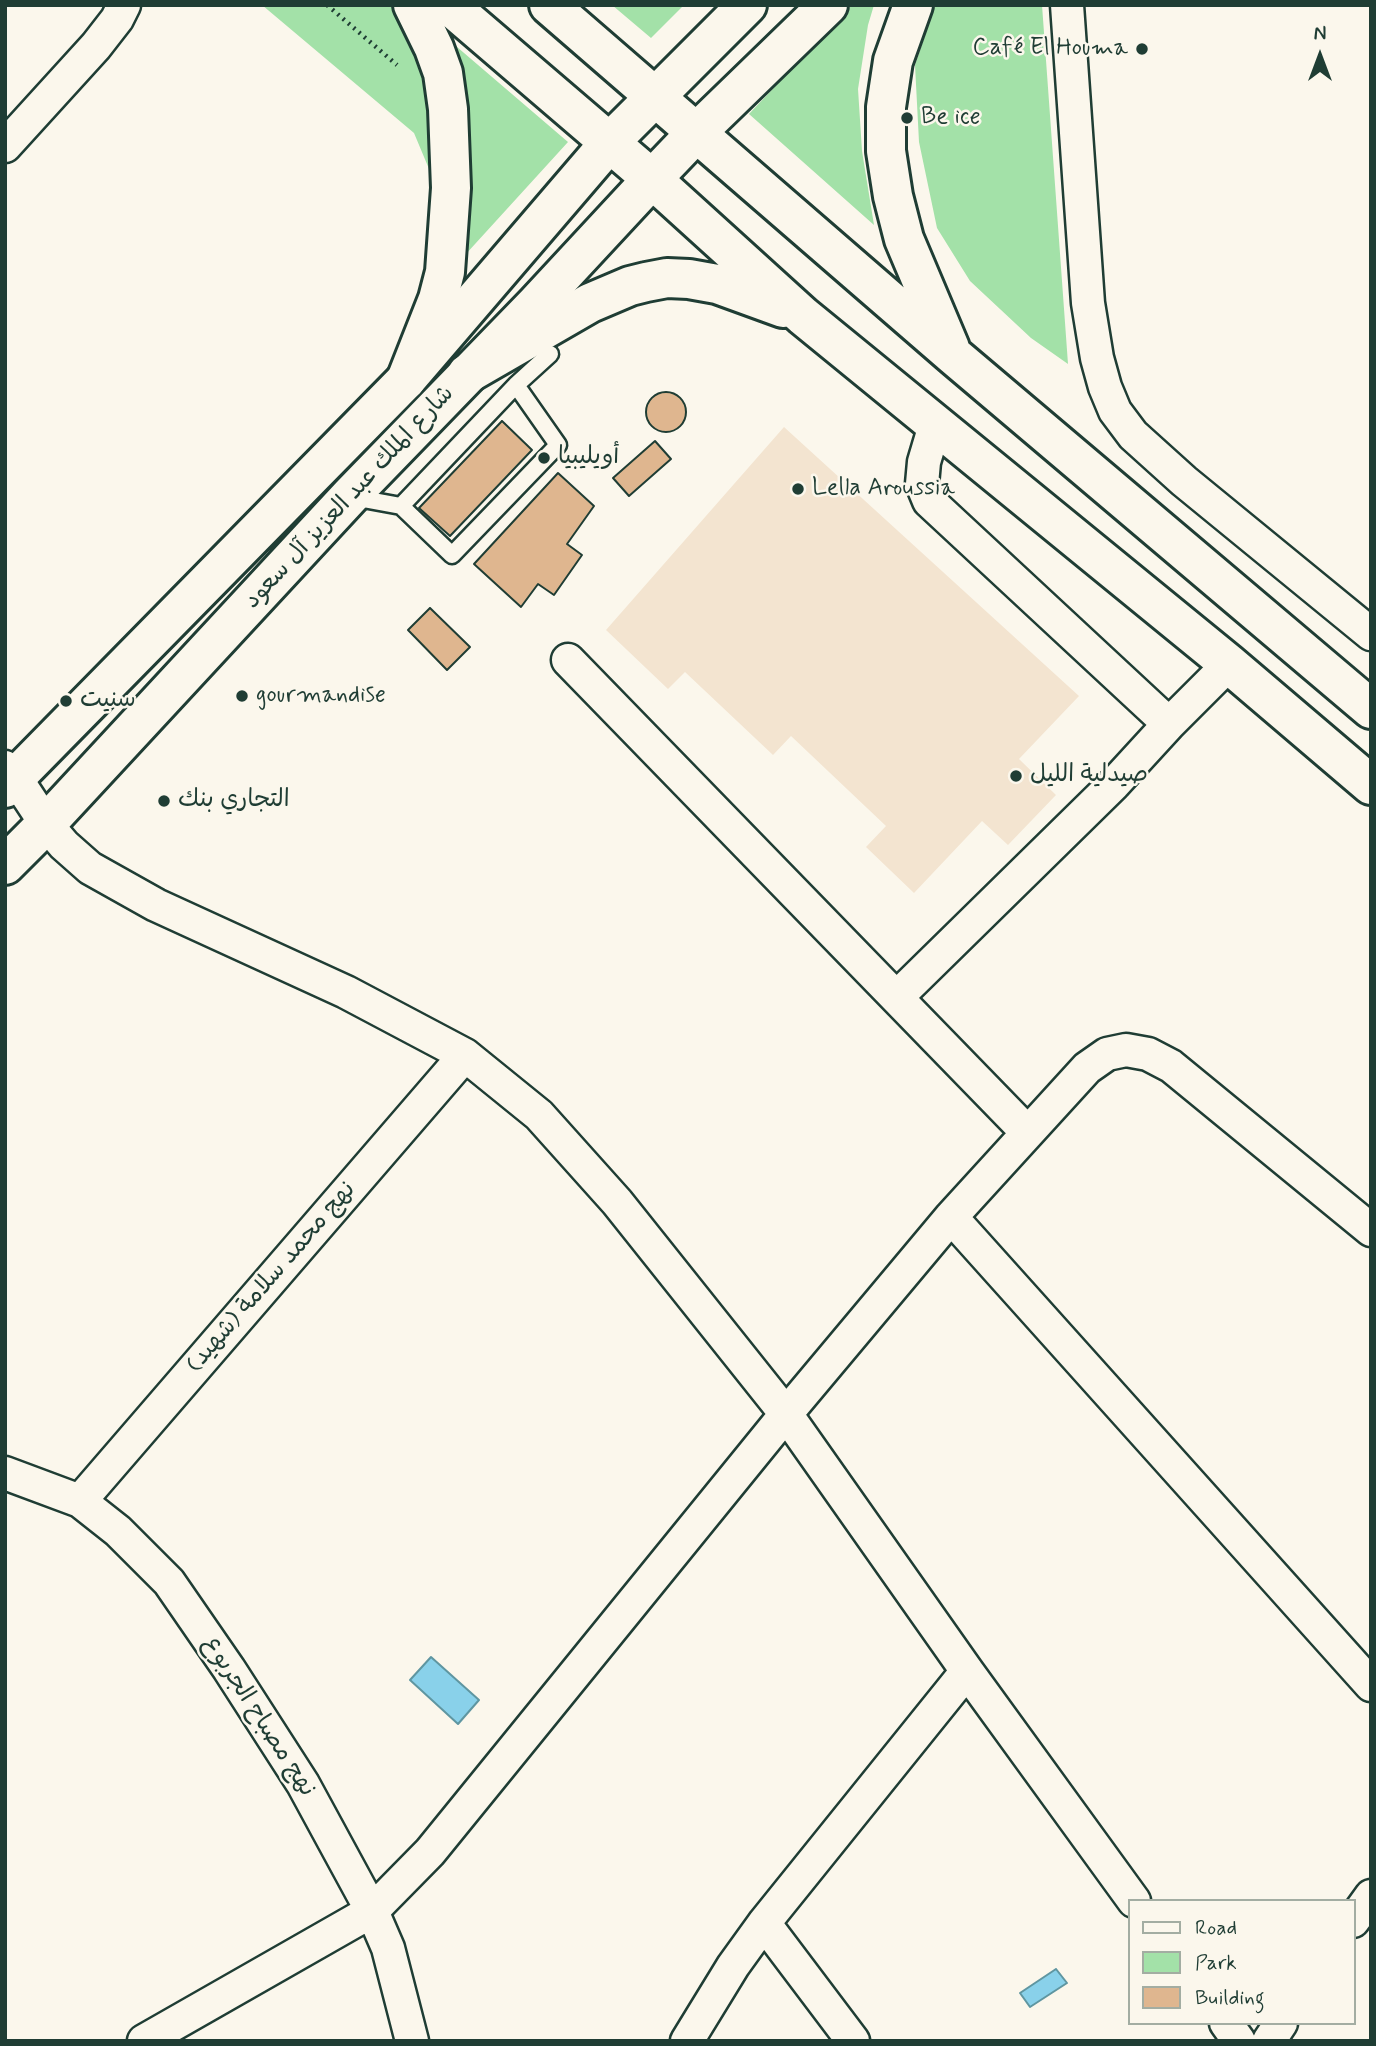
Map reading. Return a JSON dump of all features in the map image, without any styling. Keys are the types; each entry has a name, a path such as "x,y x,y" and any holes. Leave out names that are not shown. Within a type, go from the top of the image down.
{"main road":[{"path":"406,380 439,299 447,251 451,188 448,108 443,73 413,5"},
{"path":"449,5 610,142 803,316 1229,664 1371,785"},
{"path":"549,5 954,356 1371,709"},
{"name":"شارع الملك عبد العزيز آل سعود","path":"9,777 406,380 610,142 747,5"},
{"name":"شارع الملك عبد العزيز آل سعود","path":"5,865 350,496 696,133 828,5"},
{"path":"913,5 892,61 886,107 886,151 893,196 904,239 954,356"},
{"path":"467,374 590,303 630,286 667,278 717,284 803,316"}],"street":[{"path":"5,146 96,46 117,19 124,5"},
{"path":"1067,5 1088,303 1097,358 1115,411 1133,435 1184,481 1371,634"},
{"path":"935,425 924,462 922,484 929,501 1169,724"},
{"path":"568,660 1027,1132"},
{"path":"897,998 1114,785 1169,724 1229,664"},
{"path":"9,777 64,845 90,868 156,905 346,992 465,1055 539,1115 617,1202 786,1414 967,1671 1133,1899"},
{"path":"144,2041 372,1911 430,1852 786,1414 951,1217 1087,1068 1107,1054 1126,1050 1148,1054 1171,1066 1371,1230"},
{"name":"نهج محمد سلامة (شهيد)","path":"80,1501 465,1055"},
{"path":"951,1217 1371,1685"},
{"name":"نهج مصباح الجربوع","path":"5,1473 80,1501 118,1531 169,1582 303,1784 372,1911 388,1948 412,2041"},
{"path":"687,2041 733,1966 764,1923 967,1671"},
{"path":"1355,1918 1371,1896"},
{"path":"764,1923 853,2041"},
{"path":"1227,2025 1239,2041"},
{"path":"1269,2041 1280,2025"}],"lane":[{"path":"401,506 516,385 550,354"},
{"path":"350,496 401,506 452,555 558,445 516,385"}],"path":[{"path":"327,5 398,65"}],"shaded area":[{"path":"784,427 1079,696 1019,759 1056,795 1008,845 982,821 914,893 866,847 886,826 791,736 773,755 685,672 668,689 606,630"}],"green space":[{"path":"262,5 408,5 568,142 465,255 414,133"},
{"path":"612,5 684,5 651,38"},
{"path":"852,5 874,5 868,25 858,89 862,151 874,225 749,114"},
{"path":"935,5 1042,5 1068,364 1031,338 970,281 937,228 919,142 915,65"}],"water":[{"path":"431,1657 479,1700 458,1724 410,1680"},
{"path":"1056,1969 1067,1983 1030,2007 1020,1993"}],"building":[{"path":"666,392 674,393 680,398 685,404 685,420 680,426 674,431 666,432 658,431 652,426 647,420 646,412 647,404 652,398 658,393"},
{"path":"502,421 532,450 450,536 419,508"},
{"path":"655,441 671,459 629,496 613,478"},
{"path":"558,473 594,506 567,544 582,555 554,595 538,584 521,607 474,564"},
{"path":"430,608 470,647 447,670 408,630"}],"place":[{"name":"Café El Houma","path":"1142,49"},
{"name":"Be ice","path":"907,118"},
{"name":"أويليبيا","path":"544,458"},
{"name":"Lella Aroussia","path":"798,489"},
{"name":"gourmandise","path":"242,696"},
{"name":"سنيت","path":"66,701"},
{"name":"صيدلية الليل","path":"1016,776"},
{"name":"التجاري بنك","path":"164,801"}]}
